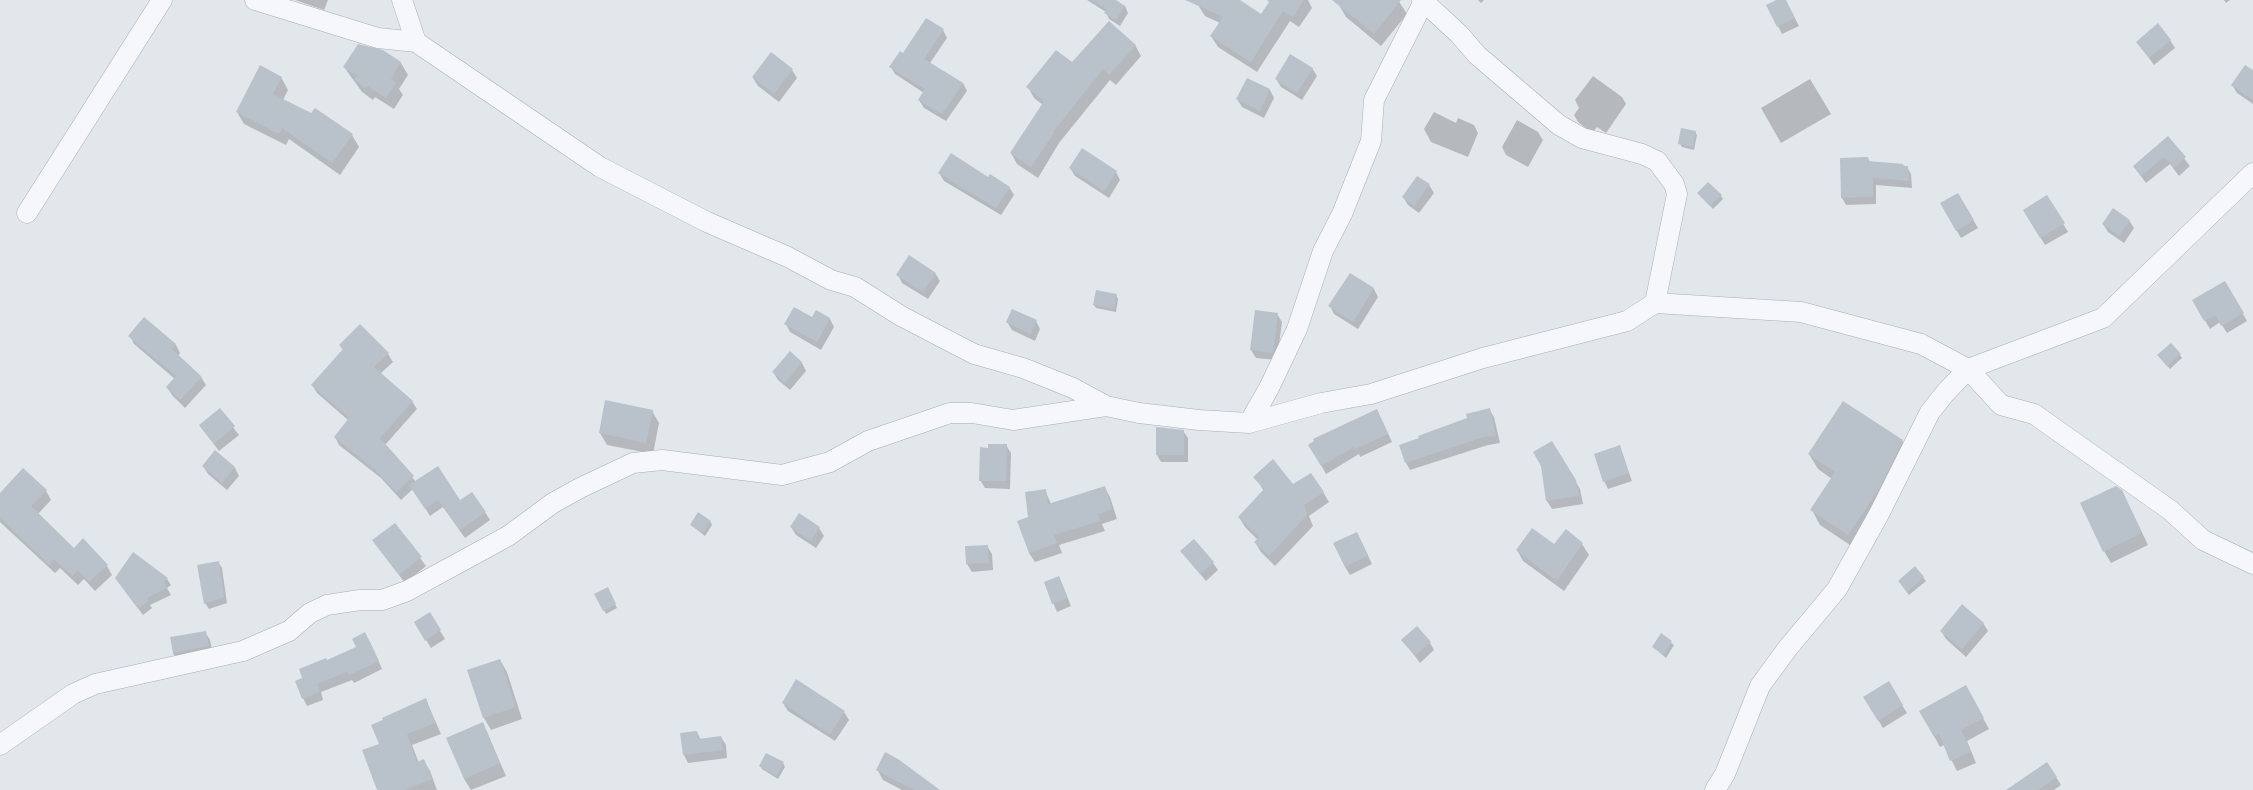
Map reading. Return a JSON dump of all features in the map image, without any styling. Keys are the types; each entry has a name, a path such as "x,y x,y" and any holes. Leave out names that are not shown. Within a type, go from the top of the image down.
{"street":[{"path":"27,213 162,0"},
{"path":"255,0 378,38 416,42 600,167 707,222 788,256 831,280 855,287 901,316 974,354 1023,368 1073,388 1106,406 1139,413 1199,420 1250,423 1321,403 1371,394 1483,358 1626,321 1655,303 1801,312 1921,344 1968,369 2001,405 2034,414 2170,510 2203,540 2253,564"},
{"path":"402,0 416,42"},
{"path":"1250,423 1269,388 1297,329 1323,251 1342,214 1371,141 1371,115 1374,100 1423,0 1459,34 1477,55 1559,126 1582,138 1642,154 1656,161 1666,173 1674,184 1677,194 1655,303"},
{"path":"1715,790 1724,774 1760,686 1787,649 1837,589 1879,514 1930,412 1968,369 2103,318 2253,173"},
{"path":"0,745 73,694 95,684 243,651 289,631 310,613 327,605 360,600 382,600 407,591 508,536 553,503 580,488 633,463 662,460 782,475 830,462 868,441 950,413 972,413 1013,420 1106,406"}],"building":[{"path":"1091,0 1116,0 1125,6 1116,20 1104,13 1107,9"},
{"path":"1185,0 1240,0 1261,14 1269,2 1267,0 1304,0 1293,17 1283,11 1251,62 1210,36 1223,17"},
{"path":"1332,0 1401,0 1374,34"},
{"path":"1776,0 1786,0 1795,18 1777,27 1766,5"},
{"path":"926,18 944,29 924,59 963,83 942,114 918,100 925,89 889,67 900,51 903,53"},
{"path":"1109,21 1136,45 1109,75 1103,69 1053,132 1054,133 1031,167 1010,153 1044,101 1026,87 1056,50 1072,62"},
{"path":"2158,23 2171,40 2149,58 2136,42"},
{"path":"358,44 383,50 401,62 391,79 396,83 386,98 368,86 366,88 354,80 357,76 343,67"},
{"path":"771,52 793,69 774,94 752,77"},
{"path":"1290,54 1313,68 1297,93 1275,79"},
{"path":"260,65 282,77 273,94 311,113 315,108 353,134 332,163 282,128 279,134 236,112"},
{"path":"2245,65 2253,70 2253,100 2231,85"},
{"path":"1247,78 1270,89 1260,111 1236,99"},
{"path":"1681,128 1696,131 1693,147 1678,144"},
{"path":"2168,136 2186,157 2174,168 2164,157 2141,176 2133,166"},
{"path":"1082,148 1117,171 1104,191 1069,168"},
{"path":"951,153 988,177 990,174 1010,187 996,208 938,173"},
{"path":"1868,157 1868,161 1903,164 1903,166 1908,166 1909,181 1873,178 1873,197 1841,198 1840,158"},
{"path":"1417,176 1430,184 1414,206 1402,197"},
{"path":"1708,182 1722,195 1710,206 1697,193"},
{"path":"1958,193 1974,220 1956,231 1940,203"},
{"path":"2047,195 2065,223 2040,238 2023,210"},
{"path":"2113,208 2130,220 2119,236 2102,224"},
{"path":"909,255 936,273 923,292 896,275"},
{"path":"1350,273 1374,288 1353,322 1328,306"},
{"path":"2225,281 2244,313 2221,326 2215,315 2204,321 2192,300"},
{"path":"1096,290 1117,294 1114,309 1093,305"},
{"path":"794,307 812,317 816,310 830,318 817,342 784,324"},
{"path":"1012,309 1037,320 1030,334 1006,322"},
{"path":"1255,310 1278,313 1273,353 1250,350"},
{"path":"144,317 176,344 172,349 202,377 180,400 166,387 176,376 128,336"},
{"path":"360,324 389,353 374,367 413,401 380,438 414,476 396,492 375,470 334,437 349,418 311,385 343,349 339,345"},
{"path":"2171,343 2181,354 2167,366 2157,355"},
{"path":"790,351 802,362 785,383 772,372"},
{"path":"605,400 653,410 646,443 599,433"},
{"path":"1843,401 1903,440 1880,487 1848,535 1810,510 1835,472 1808,454"},
{"path":"220,408 235,426 214,444 199,425"},
{"path":"1490,408 1496,436 1483,437 1405,463 1399,445 1419,438 1418,436 1467,418 1466,414"},
{"path":"1377,409 1388,434 1355,449 1354,447 1321,466 1308,445 1314,441 1313,439"},
{"path":"1156,427 1184,430 1184,455 1156,455"},
{"path":"1552,441 1576,480 1579,496 1546,501 1541,466 1533,452"},
{"path":"988,444 1007,444 1006,481 979,481 980,447 988,448"},
{"path":"1620,445 1629,473 1603,482 1594,454"},
{"path":"215,450 235,467 222,483 202,466"},
{"path":"1273,459 1293,484 1311,473 1324,492 1304,505 1307,515 1269,556 1254,542 1259,537 1238,517 1264,489 1253,477"},
{"path":"438,466 460,500 472,492 486,512 460,530 438,500 425,509 409,485"},
{"path":"23,468 47,490 31,506 74,548 83,538 108,565 89,582 78,570 72,576 54,559 49,565 0,518 0,493"},
{"path":"1105,486 1112,509 1098,514 1100,521 1054,535 1057,543 1029,553 1017,521 1028,517 1025,492 1046,489 1048,504"},
{"path":"2116,486 2122,490 2142,533 2103,552 2080,503"},
{"path":"698,512 711,521 703,533 690,525"},
{"path":"799,513 820,527 811,541 790,527"},
{"path":"395,523 422,557 399,575 372,540"},
{"path":"1532,528 1554,544 1566,529 1583,543 1557,581 1516,550"},
{"path":"1357,532 1368,555 1345,567 1333,543"},
{"path":"1194,539 1214,562 1200,574 1180,551"},
{"path":"988,545 989,563 966,564 965,546"},
{"path":"133,552 168,578 164,581 167,588 147,598 149,601 138,609 115,578"},
{"path":"219,561 224,597 204,604 197,565"},
{"path":"1915,566 1924,577 1907,592 1898,581"},
{"path":"1059,576 1068,598 1052,604 1044,582"},
{"path":"608,587 616,604 603,611 594,594"},
{"path":"1962,604 1984,623 1962,649 1940,631"},
{"path":"430,612 441,630 425,641 414,622"},
{"path":"1417,626 1431,642 1415,656 1401,640"},
{"path":"206,631 209,646 173,653 170,637"},
{"path":"365,632 379,661 349,675 347,672 317,684 320,692 302,699 295,681 302,678 299,669 326,658 327,660 356,647 352,639"},
{"path":"1661,633 1672,641 1664,655 1652,647"},
{"path":"500,659 516,707 483,718 467,670"},
{"path":"796,679 845,711 830,734 782,703"},
{"path":"1889,681 1903,705 1878,721 1863,697"},
{"path":"1966,685 1984,718 1961,730 1971,752 1950,761 1939,734 1934,737 1919,711"},
{"path":"426,698 435,723 407,734 417,762 424,759 432,779 404,790 377,790 362,750 379,744 371,725 383,720 382,718"},
{"path":"483,722 500,763 464,779 446,738"},
{"path":"697,731 698,739 721,736 723,750 683,755 680,733"},
{"path":"885,752 898,759 940,790 915,790 876,770"},
{"path":"766,753 784,762 776,776 759,766"},
{"path":"2047,762 2057,777 2038,790 2006,790"}]}
